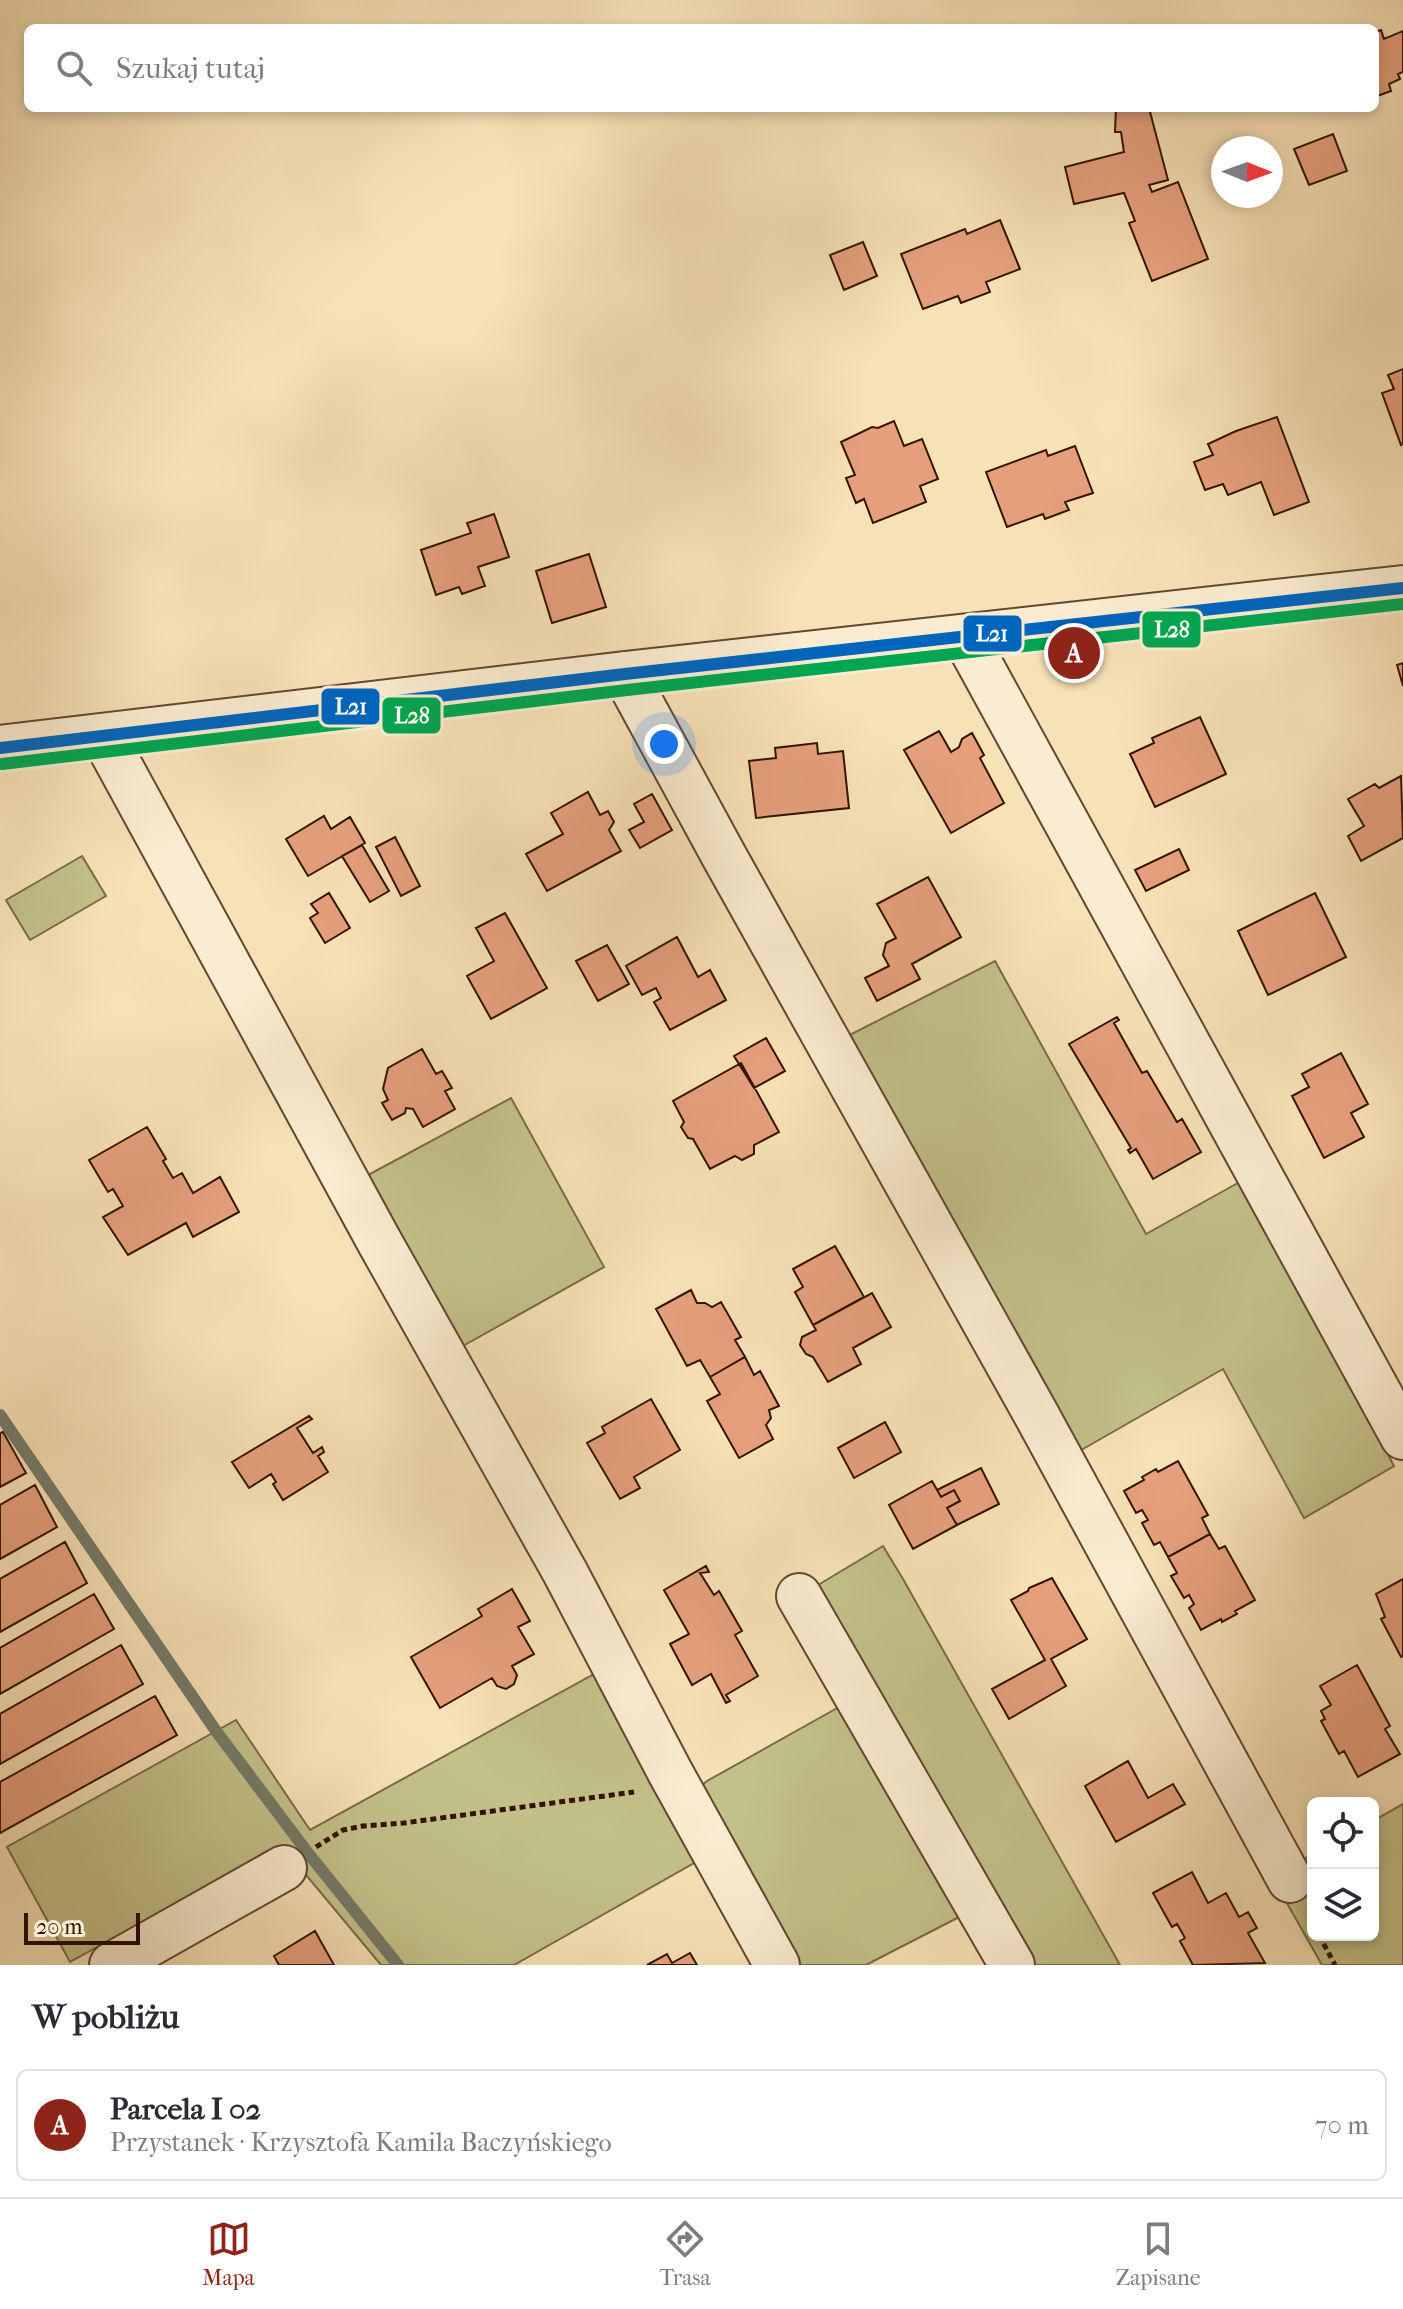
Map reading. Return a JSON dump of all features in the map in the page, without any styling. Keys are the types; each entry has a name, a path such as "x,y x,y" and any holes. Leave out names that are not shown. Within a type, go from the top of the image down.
{"street":[{"path":"0,748 625,674 1403,588"},
{"path":"965,637 1403,1437"},
{"path":"625,674 1036,1414 1290,1880"},
{"path":"104,737 371,1228 565,1572 670,1772 777,1965"},
{"path":"799,1596 1012,1965"},
{"path":"112,1965 300,1858"}],"path":[{"path":"300,1858 343,1830 633,1793 670,1772"},
{"path":"1322,1941 1335,1965"}],"shaded area":[{"path":"82,856 106,896 30,940 6,900"},
{"path":"995,961 1146,1234 1245,1179 1394,1466 1304,1518 1223,1369 1076,1453 838,1041"},
{"path":"511,1098 604,1267 454,1351 357,1181"},
{"path":"883,1546 1120,1965 1020,1965 808,1591"},
{"path":"603,1669 701,1859 514,1965 381,1965 282,1846 70,1962 7,1847 236,1720 310,1830"},
{"path":"848,1702 967,1913 866,1965 796,1965 695,1791 707,1781"},
{"path":"1403,1804 1403,1965 1322,1965 1308,1941 1379,1941 1379,1818"},
{"path":"1307,1857 1307,1939 1272,1877"}],"building":[{"path":"1379,31 1384,39 1403,31 1403,72 1398,74 1400,79 1389,84 1391,91 1379,95"},
{"path":"1116,112 1150,112 1168,180 1149,185 1152,192 1178,182 1208,259 1152,281 1129,223 1135,221 1124,193 1074,204 1065,167 1124,152 1121,132 1115,132"},
{"path":"1333,134 1347,171 1309,185 1294,149"},
{"path":"1000,220 1020,269 986,282 990,292 961,303 958,296 923,309 901,254 965,229 967,234"},
{"path":"863,242 877,276 844,290 830,255"},
{"path":"1403,369 1401,445 1382,393 1394,389 1388,375"},
{"path":"1277,417 1309,502 1274,515 1261,482 1228,495 1223,484 1205,490 1194,462 1213,455 1208,444"},
{"path":"894,421 904,446 922,439 938,479 920,486 926,502 873,523 864,499 856,503 846,478 855,475 841,442 872,427 878,428"},
{"path":"1075,446 1093,493 1065,502 1069,510 1045,519 1043,514 1007,527 986,472 1046,450 1048,456"},
{"path":"494,514 509,557 478,567 485,586 462,594 459,587 436,595 421,550 471,533 467,523"},
{"path":"589,554 606,607 552,623 536,571"},
{"path":"1403,663 1403,686 1397,665"},
{"path":"1200,717 1226,774 1155,807 1130,754 1154,743 1152,738"},
{"path":"939,731 951,752 972,733 984,755 980,758 1004,803 951,833 904,750"},
{"path":"817,743 818,754 843,751 849,808 756,818 749,761 776,758 775,748"},
{"path":"1401,776 1403,838 1361,861 1348,836 1364,826 1348,799 1375,784 1379,788"},
{"path":"588,792 600,815 608,811 614,822 609,830 621,851 547,891 526,854 563,834 551,813"},
{"path":"652,794 672,830 640,848 629,830 644,822 634,804"},
{"path":"324,816 331,829 350,817 365,843 308,876 286,839"},
{"path":"395,837 420,886 401,896 376,847"},
{"path":"362,845 389,891 370,902 342,856"},
{"path":"1179,849 1189,870 1146,891 1135,870"},
{"path":"928,877 961,937 912,964 920,979 877,1001 865,978 889,966 883,955 886,943 896,938 877,904"},
{"path":"329,893 350,928 325,943 310,918 318,913 311,904"},
{"path":"1315,893 1346,957 1268,995 1238,931"},
{"path":"505,913 547,988 491,1019 467,976 494,961 476,928"},
{"path":"677,937 698,977 710,970 726,1000 670,1030 654,1002 661,998 656,988 642,995 626,966"},
{"path":"607,945 629,984 598,1001 576,961"},
{"path":"1117,1017 1119,1020 1114,1023 1142,1073 1147,1071 1177,1122 1182,1119 1201,1152 1153,1179 1136,1149 1130,1153 1128,1150 1131,1148 1069,1044"},
{"path":"766,1038 785,1071 754,1088 734,1056"},
{"path":"422,1049 436,1074 442,1071 452,1088 445,1091 455,1109 423,1127 413,1109 406,1108 405,1113 392,1120 382,1103 388,1100 383,1089 388,1068"},
{"path":"1341,1053 1368,1104 1351,1113 1364,1137 1324,1158 1292,1096 1309,1087 1302,1074"},
{"path":"741,1063 779,1132 754,1145 754,1154 742,1160 735,1156 710,1169 693,1139 688,1138 681,1127 684,1122 673,1101"},
{"path":"147,1127 173,1178 182,1173 193,1193 220,1177 239,1212 193,1237 186,1223 128,1255 103,1217 123,1206 113,1189 108,1192 89,1160"},
{"path":"835,1246 864,1297 813,1325 795,1292 803,1287 793,1269"},
{"path":"691,1290 697,1303 712,1307 721,1302 741,1337 735,1340 745,1357 710,1377 700,1360 687,1366 656,1309"},
{"path":"872,1293 891,1327 853,1348 861,1364 828,1382 813,1357 806,1354 800,1345 802,1337 816,1330 813,1325"},
{"path":"745,1357 754,1375 760,1371 779,1406 769,1410 771,1418 766,1425 773,1439 739,1458 707,1401 720,1394 710,1377"},
{"path":"651,1399 680,1450 634,1477 640,1488 620,1499 587,1443 605,1433 602,1427"},
{"path":"309,1416 312,1419 297,1428 313,1453 322,1447 324,1452 318,1456 328,1472 283,1500 271,1474 249,1488 232,1462"},
{"path":"885,1422 901,1452 854,1478 838,1448"},
{"path":"3,1432 26,1473 0,1487 0,1433"},
{"path":"1178,1461 1208,1515 1202,1518 1210,1534 1168,1557 1160,1542 1154,1545 1142,1523 1148,1520 1142,1510 1136,1513 1124,1491 1156,1469 1158,1472"},
{"path":"981,1468 999,1504 957,1525 947,1508 960,1501 954,1490 941,1497 937,1490"},
{"path":"932,1481 941,1497 954,1490 960,1501 947,1508 957,1525 913,1549 889,1505"},
{"path":"35,1485 57,1527 0,1559 0,1505"},
{"path":"1210,1534 1219,1549 1225,1546 1255,1600 1235,1611 1237,1614 1201,1630 1189,1608 1194,1604 1189,1595 1184,1598 1171,1576 1177,1573 1168,1557"},
{"path":"65,1542 87,1583 0,1632 0,1579"},
{"path":"706,1566 709,1572 700,1573 714,1595 719,1591 742,1631 735,1635 758,1676 726,1695 730,1701 726,1703 711,1674 692,1685 670,1644 689,1634 664,1590"},
{"path":"1052,1578 1087,1639 1051,1659 1066,1686 1009,1719 992,1689 1045,1660 1011,1600"},
{"path":"1403,1579 1401,1657 1381,1619 1385,1617 1376,1594"},
{"path":"512,1589 530,1621 518,1627 534,1654 512,1666 517,1675 514,1684 506,1689 497,1686 492,1678 440,1708 411,1657 482,1616 478,1609"},
{"path":"94,1594 114,1629 0,1694 0,1648"},
{"path":"121,1645 143,1684 0,1764 0,1714"},
{"path":"1357,1665 1390,1726 1385,1729 1400,1754 1358,1777 1344,1751 1339,1754 1321,1721 1325,1719 1321,1711 1331,1705 1320,1686"},
{"path":"155,1696 177,1735 0,1833 0,1782"},
{"path":"1128,1761 1148,1798 1173,1784 1185,1804 1116,1842 1085,1786"},
{"path":"1192,1872 1208,1903 1226,1893 1239,1917 1248,1912 1257,1928 1248,1933 1265,1963 1193,1965 1180,1941 1185,1938 1177,1924 1172,1927 1153,1893"},
{"path":"315,1931 334,1965 279,1965 274,1956"},
{"path":"690,1953 697,1965 647,1965 667,1954 672,1963"}],"waterway":[{"path":"0,1415 216,1731 398,1965"}],"transit line":[{"name":"L21","path":"0,748 625,674 1403,588"},
{"name":"L28","path":"2,764 627,690 1403,604"}],"place":[{"name":"Parcela I 02","path":"1074,653"}]}
